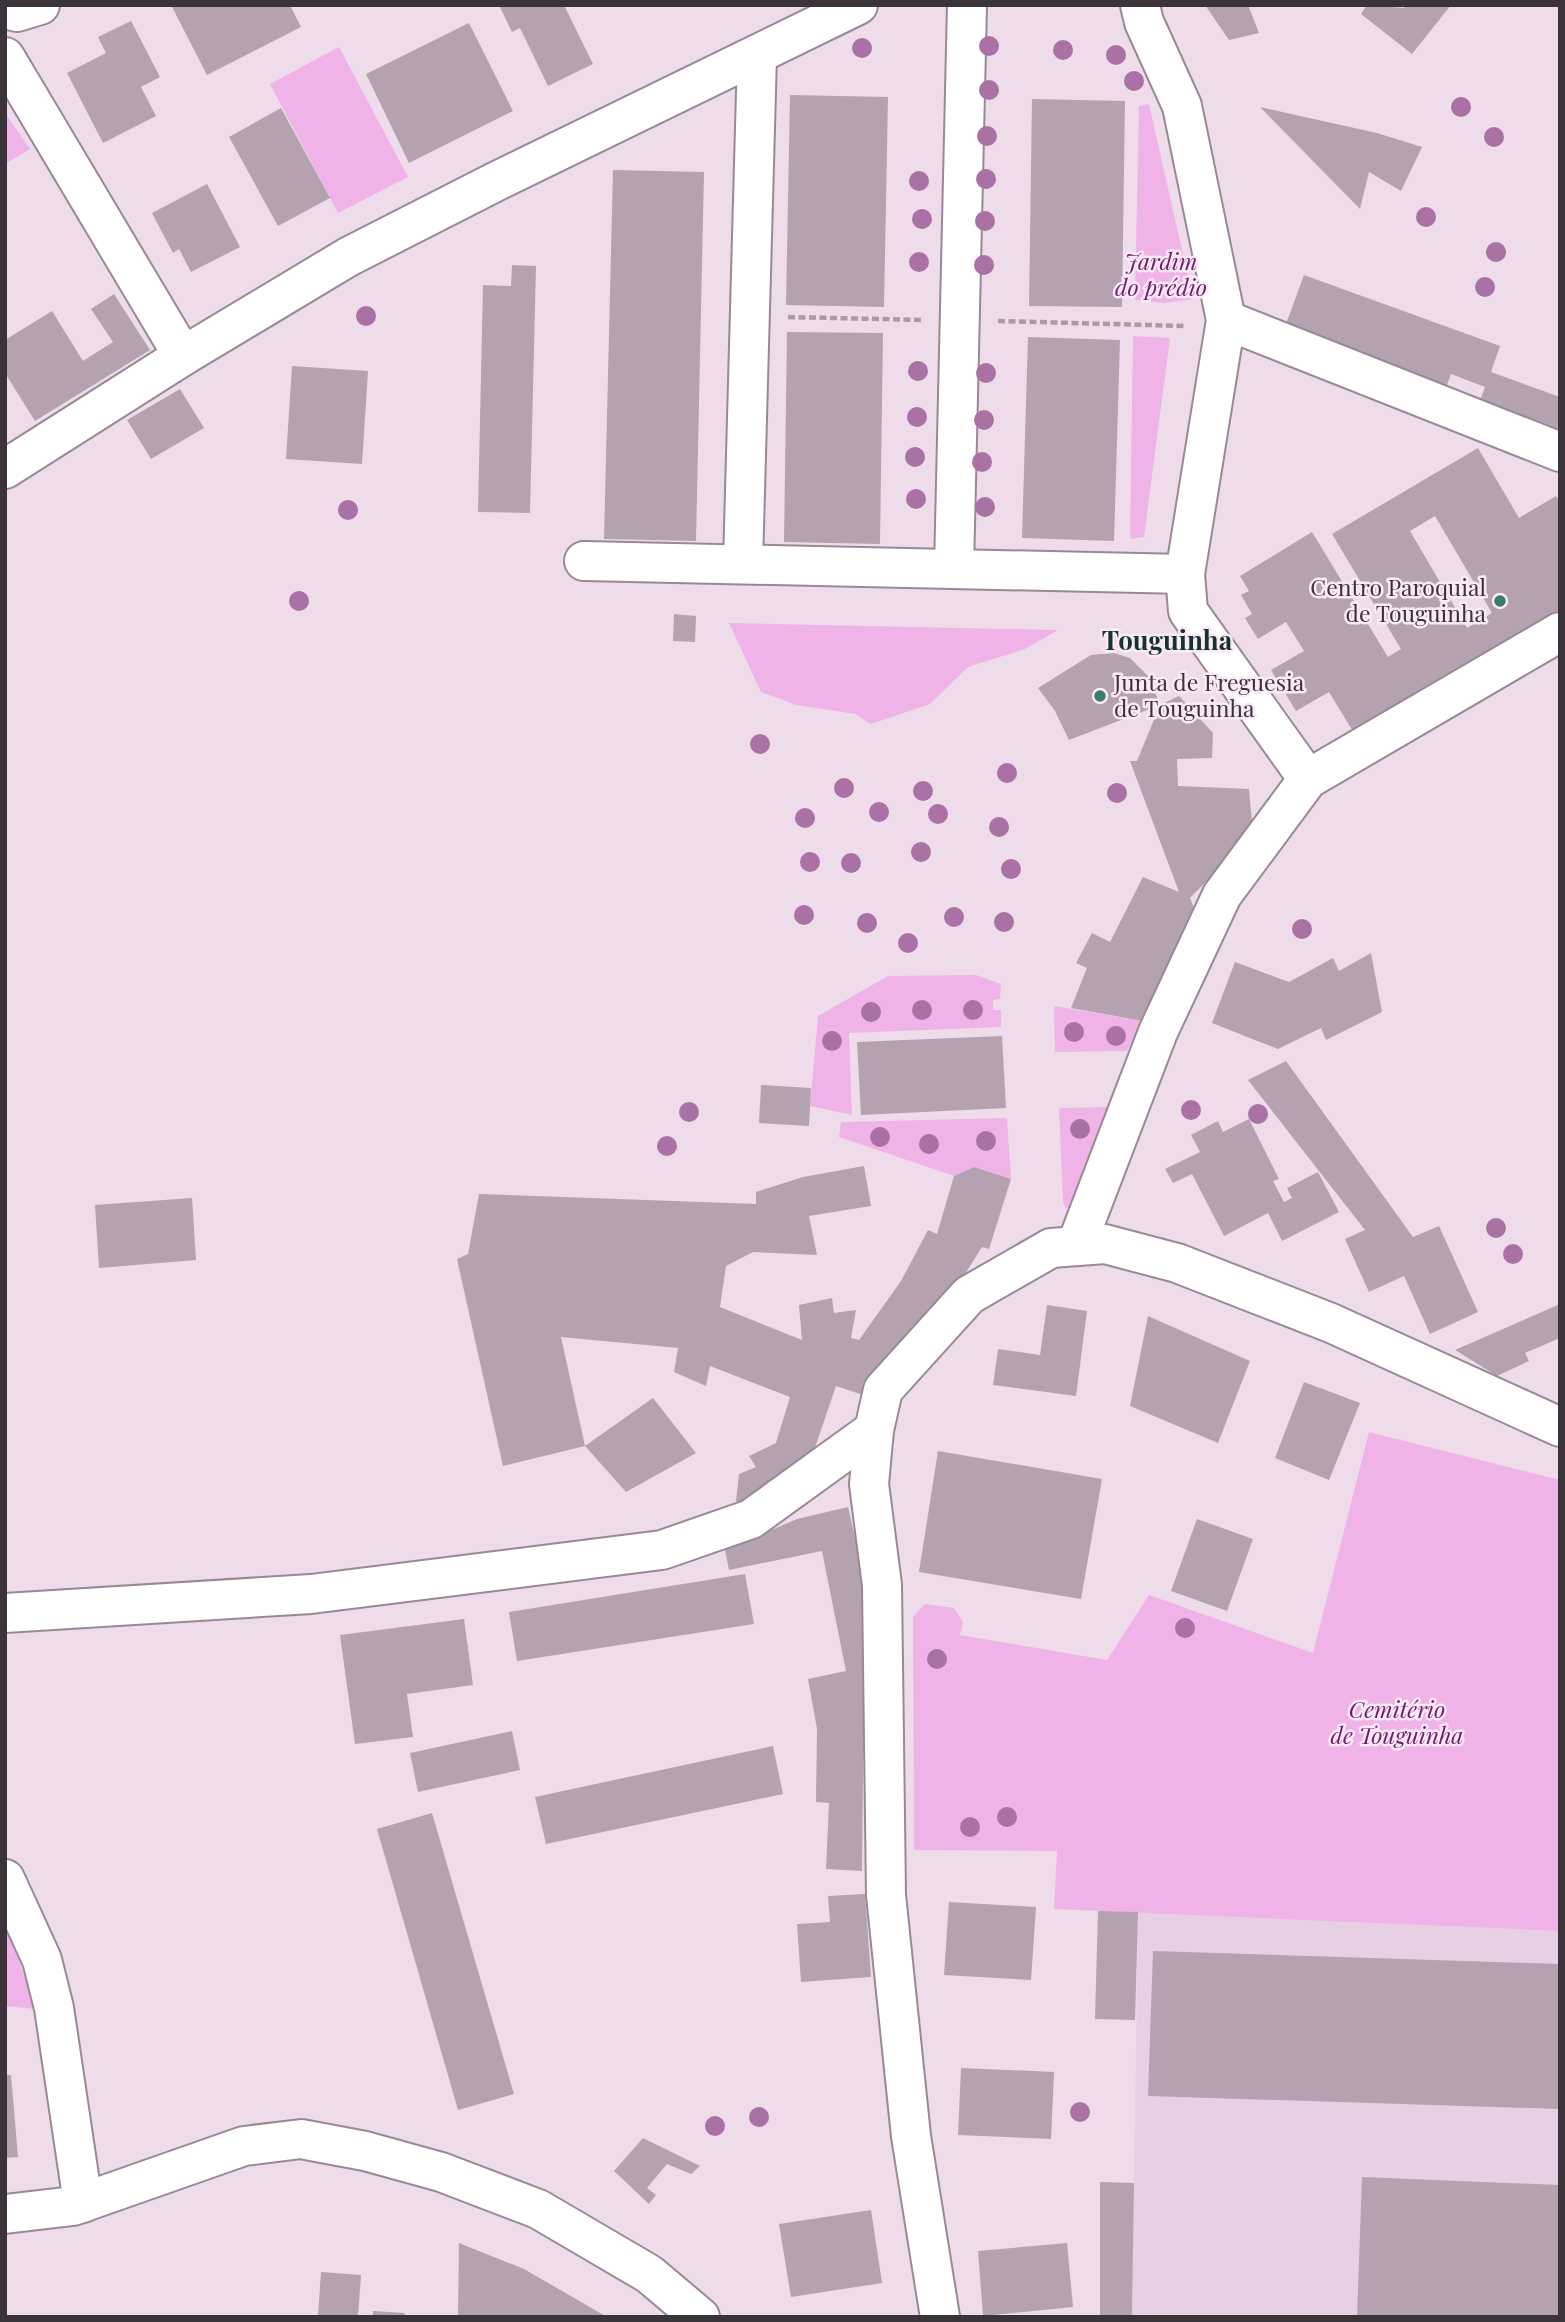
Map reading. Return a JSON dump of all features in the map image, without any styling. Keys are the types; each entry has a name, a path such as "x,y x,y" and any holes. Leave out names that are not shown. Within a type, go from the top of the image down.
{"street":[{"path":"5,9 17,12 40,5"},
{"path":"5,469 183,356 348,257 858,5"},
{"path":"954,569 967,5"},
{"path":"1138,11 1182,106 1226,320 1185,574 1188,611 1308,779"},
{"path":"743,564 757,55"},
{"path":"5,57 183,356"},
{"path":"1226,320 1560,452"},
{"path":"584,561 1185,574"},
{"path":"1076,1246 1158,1032 1222,895 1308,779 1560,632"},
{"path":"940,2317 911,2136 886,1895 882,1585 869,1484 874,1430 883,1390 969,1295 1051,1248 1105,1244 1177,1263 1331,1323 1560,1427"},
{"path":"5,1613 311,1594 662,1550 751,1519 874,1430"},
{"path":"5,1879 42,1960 54,2008 83,2203"},
{"path":"5,2214 83,2203 244,2146 301,2139 365,2151 441,2172 538,2209 649,2274 700,2317"}],"shaded area":[{"path":"1138,1912 1560,1931 1560,2317 1132,2317"}],"green space":[{"path":"339,47 408,177 338,213 270,84"},
{"name":"Jardim do prédio","path":"1149,104 1193,299 1164,303 1135,300 1139,106"},
{"path":"5,113 30,149 5,164"},
{"path":"1133,336 1170,338 1144,537 1130,539"},
{"path":"729,623 1058,630 1025,649 968,667 930,704 871,724 855,714 796,705 761,692"},
{"path":"976,975 1001,984 1000,999 993,1000 993,1010 1001,1010 1001,1027 849,1033 852,1115 810,1106 818,1016 888,976"},
{"path":"1054,1006 1143,1021 1127,1051 1055,1052"},
{"path":"1109,1107 1075,1204 1066,1209 1063,1202 1059,1108"},
{"path":"1007,1118 1011,1179 974,1167 954,1176 839,1137 841,1122"},
{"name":"Cemitério de Touguinha","path":"1369,1432 1560,1480 1560,1931 1054,1909 1057,1851 914,1850 913,1617 925,1604 954,1608 963,1622 960,1635 1107,1660 1149,1595 1313,1653"},
{"path":"5,1922 36,2009 5,2006"}],"building":[{"path":"171,5 290,5 301,27 207,75"},
{"path":"499,5 564,5 593,64 548,86 520,28 512,32"},
{"path":"1205,5 1248,5 1259,33 1229,40"},
{"path":"1367,5 1404,8 1406,5 1451,5 1412,54 1361,14"},
{"path":"131,21 160,77 141,87 156,116 103,143 67,73 106,53 98,37"},
{"path":"469,23 513,111 409,163 366,74"},
{"path":"790,95 888,97 884,307 786,305"},
{"path":"1032,99 1125,101 1122,307 1029,306"},
{"path":"1260,107 1377,133 1422,147 1401,191 1369,172 1360,209"},
{"path":"281,108 330,198 278,226 229,137"},
{"path":"613,170 704,172 696,541 604,539"},
{"path":"207,184 240,247 191,272 179,249 173,253 152,213"},
{"path":"512,265 536,266 530,513 478,512 483,285 511,286"},
{"path":"1304,275 1500,346 1491,372 1560,397 1560,433 1478,406 1485,387 1451,374 1444,393 1286,324"},
{"path":"114,294 150,350 35,421 5,373 5,340 52,311 83,361 113,342 91,309"},
{"path":"787,332 883,333 880,544 784,542"},
{"path":"1028,337 1120,340 1114,541 1022,538"},
{"path":"292,366 368,371 362,464 286,459"},
{"path":"180,389 204,428 151,459 127,420"},
{"path":"1478,448 1519,518 1556,496 1560,502 1560,617 1357,738 1329,692 1296,711 1271,670 1304,651 1286,622 1258,639 1245,618 1252,614 1241,595 1249,591 1240,576 1312,532 1388,657 1401,649 1332,534","holes":["1435,516 1492,613 1467,628 1410,531"]},
{"path":"674,614 696,616 695,642 673,641"},
{"name":"Junta de Freguesia de Touguinha","path":"1114,653 1130,658 1149,677 1160,705 1069,740 1055,711 1038,688 1091,655"},
{"path":"1179,696 1213,733 1212,758 1177,759 1178,786 1249,789 1253,834 1190,898 1197,916 1143,1021 1071,1008 1087,968 1076,963 1092,933 1110,942 1143,877 1179,892 1130,761 1137,761 1160,705"},
{"path":"1371,953 1382,1012 1326,1040 1321,1028 1278,1049 1212,1023 1235,962 1289,982 1333,958 1339,971"},
{"path":"1002,1036 1006,1108 861,1115 857,1042"},
{"path":"1286,1061 1413,1237 1439,1226 1478,1312 1430,1334 1404,1276 1369,1292 1345,1239 1365,1230 1248,1080"},
{"path":"761,1085 811,1088 809,1126 759,1123"},
{"path":"1249,1119 1279,1179 1273,1181 1284,1202 1292,1198 1287,1188 1318,1172 1339,1212 1282,1241 1268,1213 1224,1236 1192,1174 1173,1183 1165,1169 1200,1152 1191,1135 1218,1121 1223,1132"},
{"path":"864,1166 871,1206 809,1216 817,1255 753,1252 726,1266 720,1307 802,1340 799,1305 832,1298 834,1313 856,1310 851,1338 859,1340 901,1281 928,1230 937,1234 954,1176 974,1167 1011,1179 989,1249 982,1247 945,1306 863,1395 836,1386 809,1465 742,1509 736,1501 739,1474 756,1467 749,1456 776,1443 790,1397 710,1366 706,1386 674,1372 678,1348 561,1337 585,1446 503,1466 457,1259 468,1254 479,1194 756,1204 756,1192 803,1177"},
{"path":"192,1198 196,1260 99,1268 95,1205"},
{"path":"1560,1304 1560,1338 1525,1353 1529,1361 1497,1376 1455,1350"},
{"path":"1047,1305 1087,1311 1076,1396 993,1385 998,1349 1040,1355"},
{"path":"1148,1316 1250,1361 1218,1443 1130,1406"},
{"path":"1304,1382 1360,1403 1329,1480 1275,1458"},
{"path":"653,1398 696,1453 626,1492 585,1446"},
{"path":"938,1451 1102,1479 1081,1599 919,1572"},
{"path":"848,1507 865,1582 862,1871 826,1869 829,1803 816,1802 817,1729 808,1679 846,1671 822,1551 729,1570 725,1550 797,1519"},
{"path":"1197,1519 1253,1539 1227,1611 1171,1591"},
{"path":"745,1574 754,1624 517,1661 509,1612"},
{"path":"464,1619 473,1685 407,1694 413,1737 355,1744 340,1635"},
{"path":"512,1731 520,1770 418,1792 410,1753"},
{"path":"773,1746 783,1794 546,1844 535,1797"},
{"path":"432,1813 514,2094 458,2110 377,1829"},
{"path":"865,1894 871,1977 801,1982 797,1924 830,1922 828,1896"},
{"path":"949,1902 1036,1907 1031,1980 944,1975"},
{"path":"1098,1911 1138,1912 1135,2020 1095,2019"},
{"path":"1153,1951 1560,1964 1560,2109 1148,2096"},
{"path":"961,2068 1054,2072 1051,2139 958,2135"},
{"path":"5,2075 11,2075 18,2157 5,2158"},
{"path":"643,2138 700,2166 691,2174 667,2164 647,2188 656,2195 649,2204 614,2171"},
{"path":"1362,2177 1560,2185 1560,2317 1357,2317"},
{"path":"1100,2182 1134,2183 1132,2317 1100,2317"},
{"path":"871,2210 882,2283 791,2297 779,2224"},
{"path":"459,2243 524,2269 607,2317 458,2317"},
{"path":"1067,2243 1073,2307 983,2316 978,2251"},
{"path":"321,2272 361,2275 358,2317 318,2317"},
{"path":"373,2311 405,2313 404,2317 373,2317"}],"place":[{"name":"Centro Paroquial de Touguinha","path":"1500,601"},
{"name":"Junta de Freguesia de Touguinha","path":"1100,696"}],"district":[{"name":"Touguinha","path":"1167,641"}]}
